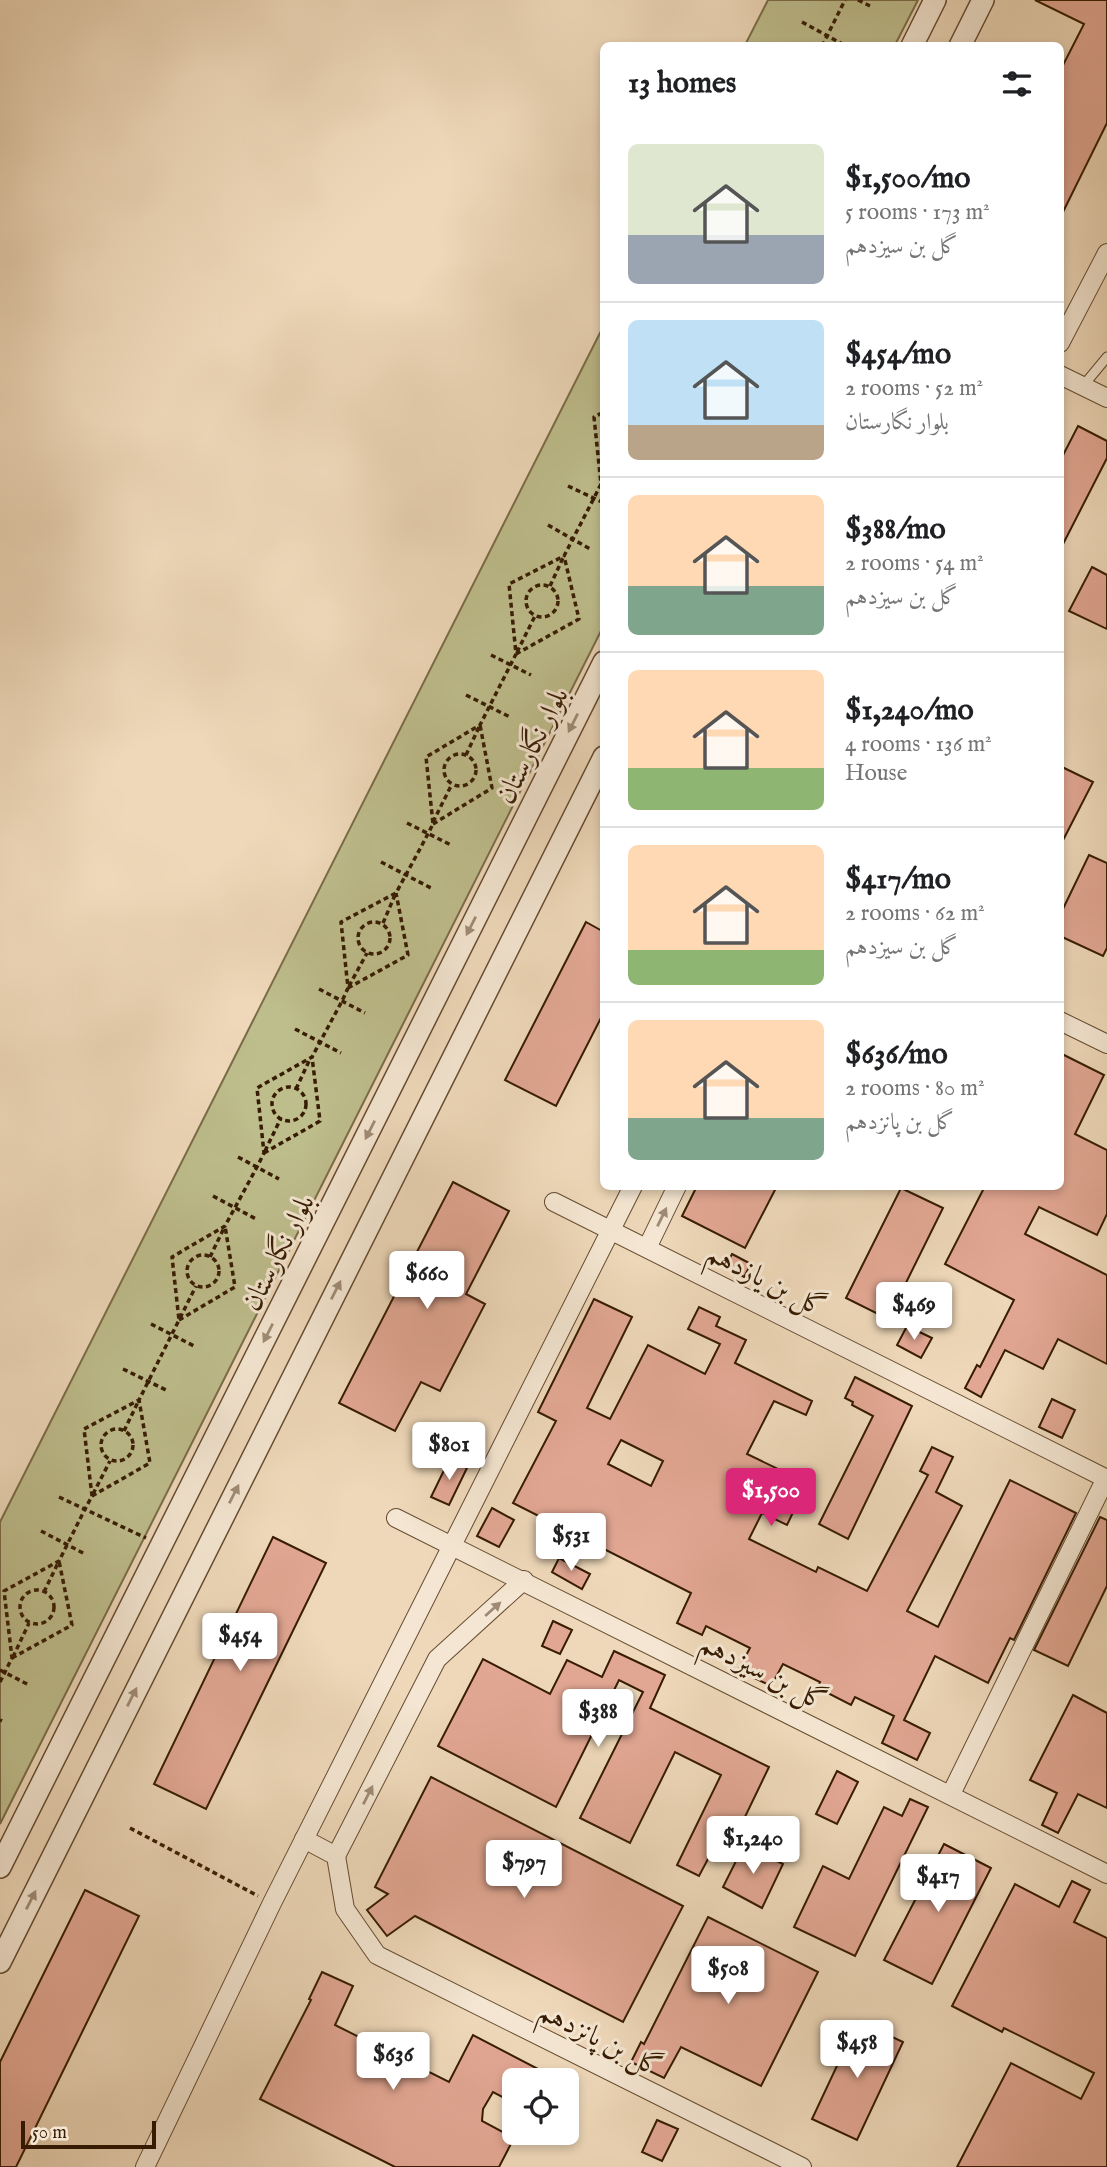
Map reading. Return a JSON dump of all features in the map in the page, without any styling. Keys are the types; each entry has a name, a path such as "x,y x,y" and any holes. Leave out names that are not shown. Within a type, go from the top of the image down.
{"street":[{"path":"914,42 935,0"},
{"path":"962,42 983,0"},
{"path":"1064,335 1107,253"},
{"path":"1064,377 1107,398"},
{"name":"بلوار نگارستان","path":"0,1867 600,670"},
{"path":"0,1962 600,765"},
{"path":"1064,1023 1107,1044"},
{"path":"145,2167 272,1903 631,1190"},
{"path":"647,1248 675,1190"},
{"name":"گل بن یازدهم","path":"554,1202 1107,1478"},
{"path":"951,1794 1107,1478"},
{"name":"گل بن سیزدهم","path":"396,1518 1107,1874"},
{"path":"304,1839 337,1856 437,1659 524,1580"},
{"name":"گل بن پانزدهم","path":"337,1856 345,1909 377,1955 802,2167"}],"lane":[{"path":"1083,386 1107,357"}],"path":[{"path":"824,42 845,0"},
{"path":"858,0 870,6"},
{"path":"802,22 838,42"},
{"path":"600,414 594,416 600,460"},
{"path":"568,486 600,501"},
{"path":"549,587 600,487"},
{"path":"548,526 590,549"},
{"path":"516,654 509,584 564,556"},
{"path":"516,654 579,619 564,556"},
{"path":"533,587 549,587 557,594 556,610 547,617 535,616 526,606 526,595 533,587"},
{"path":"466,755 535,616"},
{"path":"491,655 531,675"},
{"path":"466,695 510,716"},
{"path":"433,824 426,757 480,725"},
{"path":"433,824 492,788 480,725"},
{"path":"466,755 475,764 475,775 463,786 452,784 445,775 445,764 452,756 466,755"},
{"path":"383,924 404,874 428,834 452,784"},
{"path":"407,823 451,845"},
{"path":"381,862 430,888"},
{"path":"348,988 341,922 396,893"},
{"path":"348,988 408,955 396,893"},
{"path":"372,921 383,924 389,933 389,944 378,954 367,953 357,940 359,930 372,921"},
{"path":"296,1089 367,953"},
{"path":"319,989 365,1013"},
{"path":"295,1029 341,1053"},
{"path":"264,1153 257,1088 312,1057"},
{"path":"264,1153 320,1121 312,1057"},
{"path":"284,1088 296,1089 305,1100 304,1111 297,1119 281,1118 274,1111 275,1094 284,1088"},
{"path":"210,1257 281,1118"},
{"path":"238,1157 279,1179"},
{"path":"213,1196 256,1219"},
{"path":"179,1320 172,1257 225,1226"},
{"path":"179,1320 235,1287 225,1226"},
{"path":"200,1255 210,1257 219,1269 216,1281 208,1287 196,1286 187,1276 187,1265 190,1260 200,1255"},
{"path":"124,1431 196,1286"},
{"path":"151,1324 196,1347"},
{"path":"123,1368 168,1391"},
{"path":"92,1496 84,1429 139,1400"},
{"path":"92,1496 150,1463 139,1400"},
{"path":"111,1430 124,1431 133,1441 132,1451 120,1461 110,1460 102,1452 102,1437 111,1430"},
{"path":"44,1592 110,1460"},
{"path":"60,1497 161,1545"},
{"path":"41,1531 85,1554"},
{"path":"12,1658 4,1591 59,1561"},
{"path":"12,1658 72,1625 59,1561"},
{"path":"30,1591 44,1592 53,1602 50,1618 40,1623 29,1622 20,1609 22,1599 30,1591"},
{"path":"0,1682 2,1671 12,1658 29,1622"},
{"path":"2,1671 30,1685"},
{"path":"130,1828 272,1903"}],"shaded area":[{"path":"768,0 918,0 897,42 747,42"},
{"path":"600,333 600,633 0,1824 0,1522"}],"building":[{"path":"1035,0 1107,0 1107,123 1064,210 1064,63 1084,24"},
{"path":"1078,426 1107,441 1107,458 1064,542 1064,453"},
{"path":"1092,567 1107,575 1107,629 1069,611"},
{"path":"1064,768 1093,782 1064,838"},
{"path":"1089,855 1107,863 1107,948 1103,956 1064,938 1064,907"},
{"path":"586,922 600,930 600,1020 556,1106 505,1080"},
{"path":"1064,1055 1104,1075 1075,1134 1107,1150 1107,1214 1097,1235 1039,1207 1025,1234 1107,1275 1107,1364 1058,1339 1043,1369 1005,1350 981,1397 965,1388 977,1365 980,1367 1014,1300 945,1264 983,1190 1064,1190"},
{"path":"453,1182 509,1211 466,1294 485,1304 440,1391 421,1382 395,1431 339,1403"},
{"path":"695,1190 775,1190 745,1248 682,1216"},
{"path":"900,1190 943,1208 888,1319 846,1298"},
{"path":"732,1254 751,1264 744,1277 725,1267"},
{"path":"594,1299 632,1317 587,1408 610,1419 648,1345 705,1374 720,1344 688,1329 699,1307 720,1317 716,1326 746,1340 735,1363 812,1401 806,1415 774,1401 747,1454 807,1483 787,1525 762,1513 749,1539 816,1572 818,1567 867,1591 928,1475 920,1471 932,1447 953,1457 936,1492 962,1506 907,1611 938,1627 1010,1480 1076,1513 1014,1640 1010,1638 988,1683 935,1656 904,1720 930,1733 917,1760 882,1743 894,1716 855,1697 851,1705 818,1688 820,1682 783,1664 771,1686 738,1670 750,1648 706,1626 702,1635 677,1623 691,1593 513,1503 556,1421 538,1412","holes":["621,1440 663,1461 651,1486 608,1464"]},
{"path":"907,1326 932,1338 921,1358 897,1345"},
{"path":"855,1377 912,1406 848,1539 819,1524 873,1416 852,1405 853,1402 845,1398"},
{"path":"1052,1399 1075,1410 1062,1438 1039,1427"},
{"path":"449,1460 467,1468 449,1505 431,1497"},
{"path":"492,1508 514,1520 499,1547 477,1536"},
{"path":"1100,1517 1107,1520 1107,1586 1068,1666 1034,1650"},
{"path":"273,1537 326,1563 206,1809 154,1784"},
{"path":"559,1558 590,1574 582,1589 552,1572"},
{"path":"553,1621 572,1630 560,1654 542,1646"},
{"path":"614,1651 665,1675 650,1708 769,1767 730,1848 717,1842 699,1876 677,1865 721,1775 675,1752 630,1843 580,1818 643,1692 619,1680 556,1807 438,1746 483,1659 550,1694 567,1660 602,1677"},
{"path":"1073,1695 1107,1713 1107,1808 1078,1794 1058,1833 1042,1825 1057,1793 1030,1780"},
{"path":"837,1771 858,1782 837,1824 816,1814"},
{"path":"431,1777 683,1906 623,2022 415,1916 387,1936 367,1910 388,1894 375,1887"},
{"path":"910,1799 928,1807 855,1956 794,1927 823,1866 849,1879 884,1807 902,1816"},
{"path":"944,1844 991,1868 932,1984 884,1960"},
{"path":"744,1845 783,1864 762,1908 723,1887"},
{"path":"1072,1881 1090,1890 1074,1922 1107,1938 1107,2167 957,2167 1011,2063 1081,2099 1094,2073 1004,2028 1002,2032 952,2006 1015,1884 1059,1907"},
{"path":"85,1890 139,1916 16,2167 0,2167 0,2062"},
{"path":"708,1917 818,1972 761,2086 681,2047 664,2078 631,2062 641,2042 644,2044"},
{"path":"322,1972 353,1986 335,2025 449,2082 473,2035 536,2068 502,2068 502,2097 493,2092 483,2109 482,2121 502,2132 502,2145 510,2145 499,2167 395,2167 260,2099 311,2000 309,1999"},
{"path":"858,2021 903,2042 857,2140 812,2119"},
{"path":"657,2120 678,2129 662,2161 642,2152"}]}
